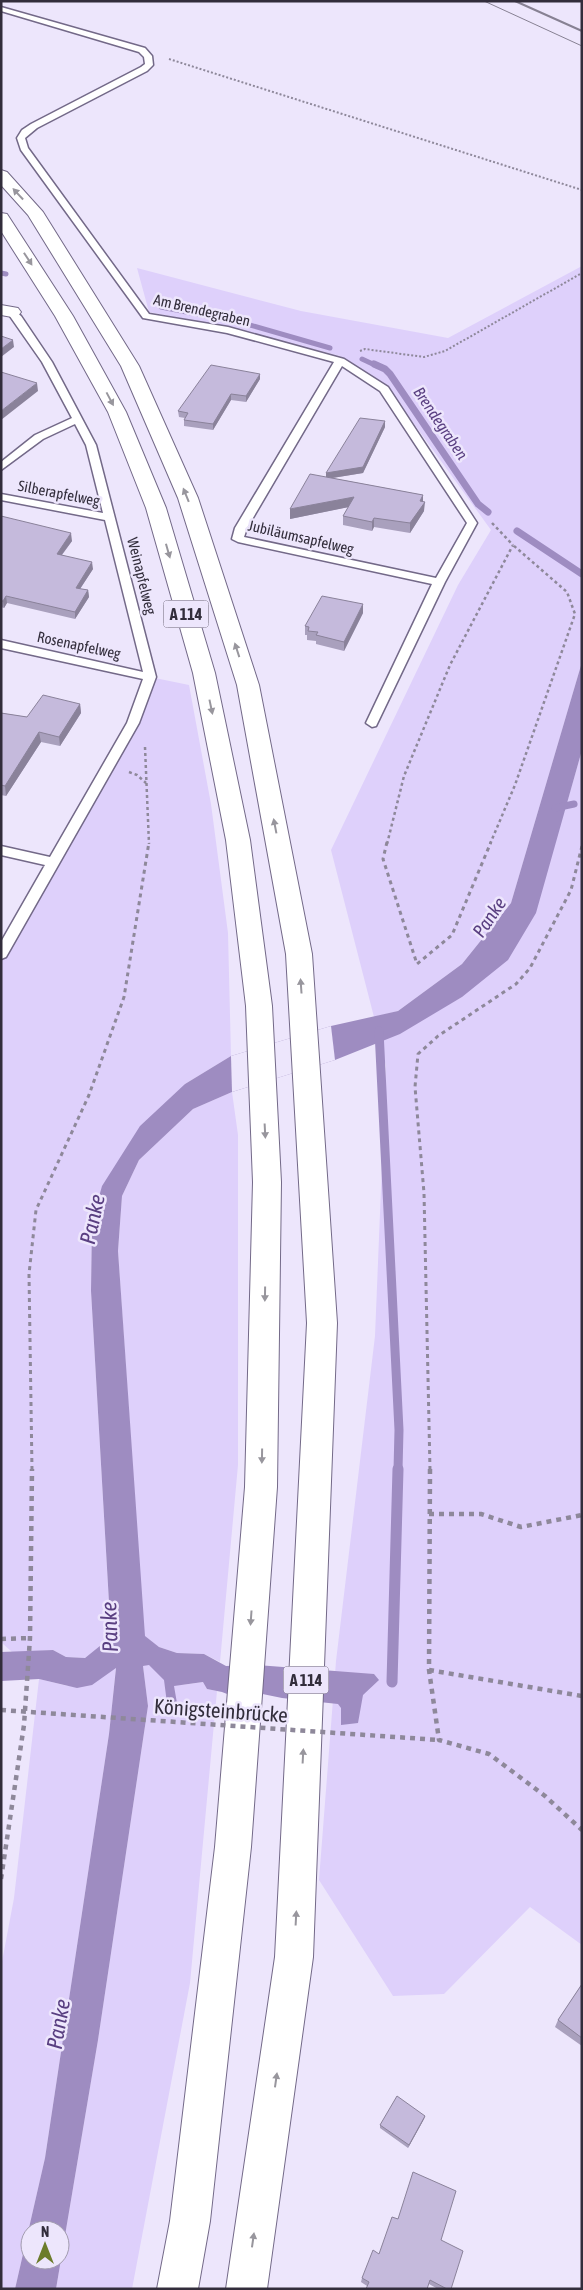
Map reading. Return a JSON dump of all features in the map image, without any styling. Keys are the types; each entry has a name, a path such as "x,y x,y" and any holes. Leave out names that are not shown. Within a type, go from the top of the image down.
{"highway":[{"name":"A 114","path":"1,175 35,212 130,366 188,498 248,685 299,954 322,1323 294,1947 246,2289"},
{"name":"A 114","path":"1,218 68,324 117,412 156,508 204,674 238,840 259,1006 267,1182 261,1487 233,1847 190,2221 178,2289"}],"lane":[{"path":"1,8 142,50 148,56"},
{"name":"Am Brendegraben","path":"148,56 149,65 144,69 25,132 22,138 24,148 146,316 228,330 340,361 384,389 472,523 439,582 372,723"},
{"name":"Weinapfelweg","path":"6,311 18,318 47,362 91,445 150,676"},
{"name":"Jubiläumsapfelweg","path":"340,361 241,528 238,539 439,582"},
{"path":"1,467 39,437 78,419"},
{"name":"Silberapfelweg","path":"1,497 110,518"},
{"name":"Rosenapfelweg","path":"1,644 150,676"},
{"path":"1,954 134,723 150,676"},
{"path":"1,850 54,863"}],"path":[{"path":"148,56 168,59 582,190"},
{"path":"340,361 365,349 424,358 445,351 582,273"},
{"path":"492,523 513,545 567,592 575,614 515,785 452,934 417,964 383,859 404,776 450,664 513,545"},
{"path":"1,1879 24,1725 30,1638 32,1471 30,1274 36,1210 89,1095 124,997 150,836 145,746"},
{"path":"439,1740 429,1670 430,1428 424,1192 415,1087 418,1054 438,1036 516,984 530,968 571,890 582,846"},
{"path":"429,1514 481,1514 522,1527 582,1515"},
{"path":"1,1639 30,1638"},
{"path":"429,1670 582,1696"},
{"name":"Königsteinbrücke","path":"1,1710 439,1740 489,1754 545,1796 582,1830"}],"shaded area":[{"path":"582,266 582,662 511,903 462,964 398,1011 374,1017 331,850 458,585 491,530 388,388 340,356 231,328 149,312 137,268 301,311 448,338"},
{"path":"582,662 582,750 536,913 508,960 462,997 400,1034 335,1060 232,1092 193,1109 139,1160 122,1196 118,1251 145,1636 159,1647 177,1653 204,1654 226,1666 257,1665 374,1674 379,1680 363,1695 358,1723 341,1725 341,1708 338,1704 282,1698 253,1692 240,1699 207,1689 203,1682 174,1686 178,1709 168,1711 164,1680 149,1665 143,1666 148,1706 98,2040 68,2220 31,2220 45,2158 109,1734 116,1668 92,1685 77,1688 39,1679 1,1681 1,1652 53,1650 66,1657 85,1658 111,1637 91,1291 92,1222 102,1186 140,1126 185,1084 231,1056 331,1026 398,1011 462,964 511,903"},
{"path":"150,677 189,685 211,804 228,933 231,1056 185,1084 92,1222 91,1291 111,1638 85,1658 66,1657 53,1650 13,1653 1,1642 1,954 133,723"},
{"path":"582,750 582,1945 530,1907 444,1994 393,1996 319,1880 336,1661 375,1336 386,1066 380,1041 462,997 564,813"},
{"path":"232,1092 238,1135 238,1465 220,1662 204,1654 177,1653 159,1647 144,1636 118,1251 122,1196 139,1160 193,1109"},
{"path":"149,1664 163,1678 173,1684 204,1682 207,1689 217,1691 190,1983 132,2289 56,2289 59,2270 70,2270 70,2220 68,2220 98,2040 148,1706 143,1666"},
{"path":"116,1667 109,1734 45,2158 31,2220 20,2220 20,2267 15,2289 1,2289 1,1967 14,1898 39,1679 72,1686 87,1685"},
{"path":"20,2267 20,2270 59,2270 56,2289 15,2289"}],"pier":[{"path":"331,1026 335,1060 232,1092 231,1056"}],"building":[{"path":"1,336 13,340 1,349"},
{"path":"211,365 260,374 246,396 231,394 213,424 184,420 188,413 178,411"},
{"path":"1,372 37,383 1,411"},
{"path":"360,418 385,421 363,467 326,473"},
{"path":"310,474 423,495 420,501 425,502 410,523 374,518 372,522 343,516 354,497 290,509"},
{"path":"1,516 71,533 57,554 92,562 76,588 88,590 75,612 6,596 1,601"},
{"path":"322,596 363,604 344,642 316,635 318,632 308,631 309,627 305,626"},
{"path":"43,695 80,704 59,737 39,732 5,786 1,785 1,713 27,717"},
{"path":"582,1984 582,2038 558,2020"},
{"path":"397,2096 425,2116 409,2145 380,2125"},
{"path":"413,2172 456,2191 441,2240 463,2251 451,2289 447,2289 430,2280 427,2289 366,2289 369,2282 362,2278 373,2250 379,2254 392,2217 398,2219"}],"waterway":[{"name":"Brendegraben","path":"1,273 6,274"},
{"name":"Brendegraben","path":"161,307 243,323 330,348"},
{"name":"Brendegraben","path":"362,359 377,366"},
{"name":"Brendegraben","path":"374,364 385,369 390,374 478,504 488,512"},
{"name":"Brendegraben","path":"517,531 582,574"},
{"path":"555,808 574,804"},
{"path":"379,1031 399,1430 398,1470"},
{"path":"392,1682 398,1469"}],"tram line":[{"path":"484,1 582,46"}],"railway":[{"path":"515,1 582,31"}],"water label":[{"name":"Panke","path":"489,917"},
{"name":"Panke","path":"92,1219"},
{"name":"Panke","path":"109,1627"},
{"name":"Panke","path":"58,2024"}]}
